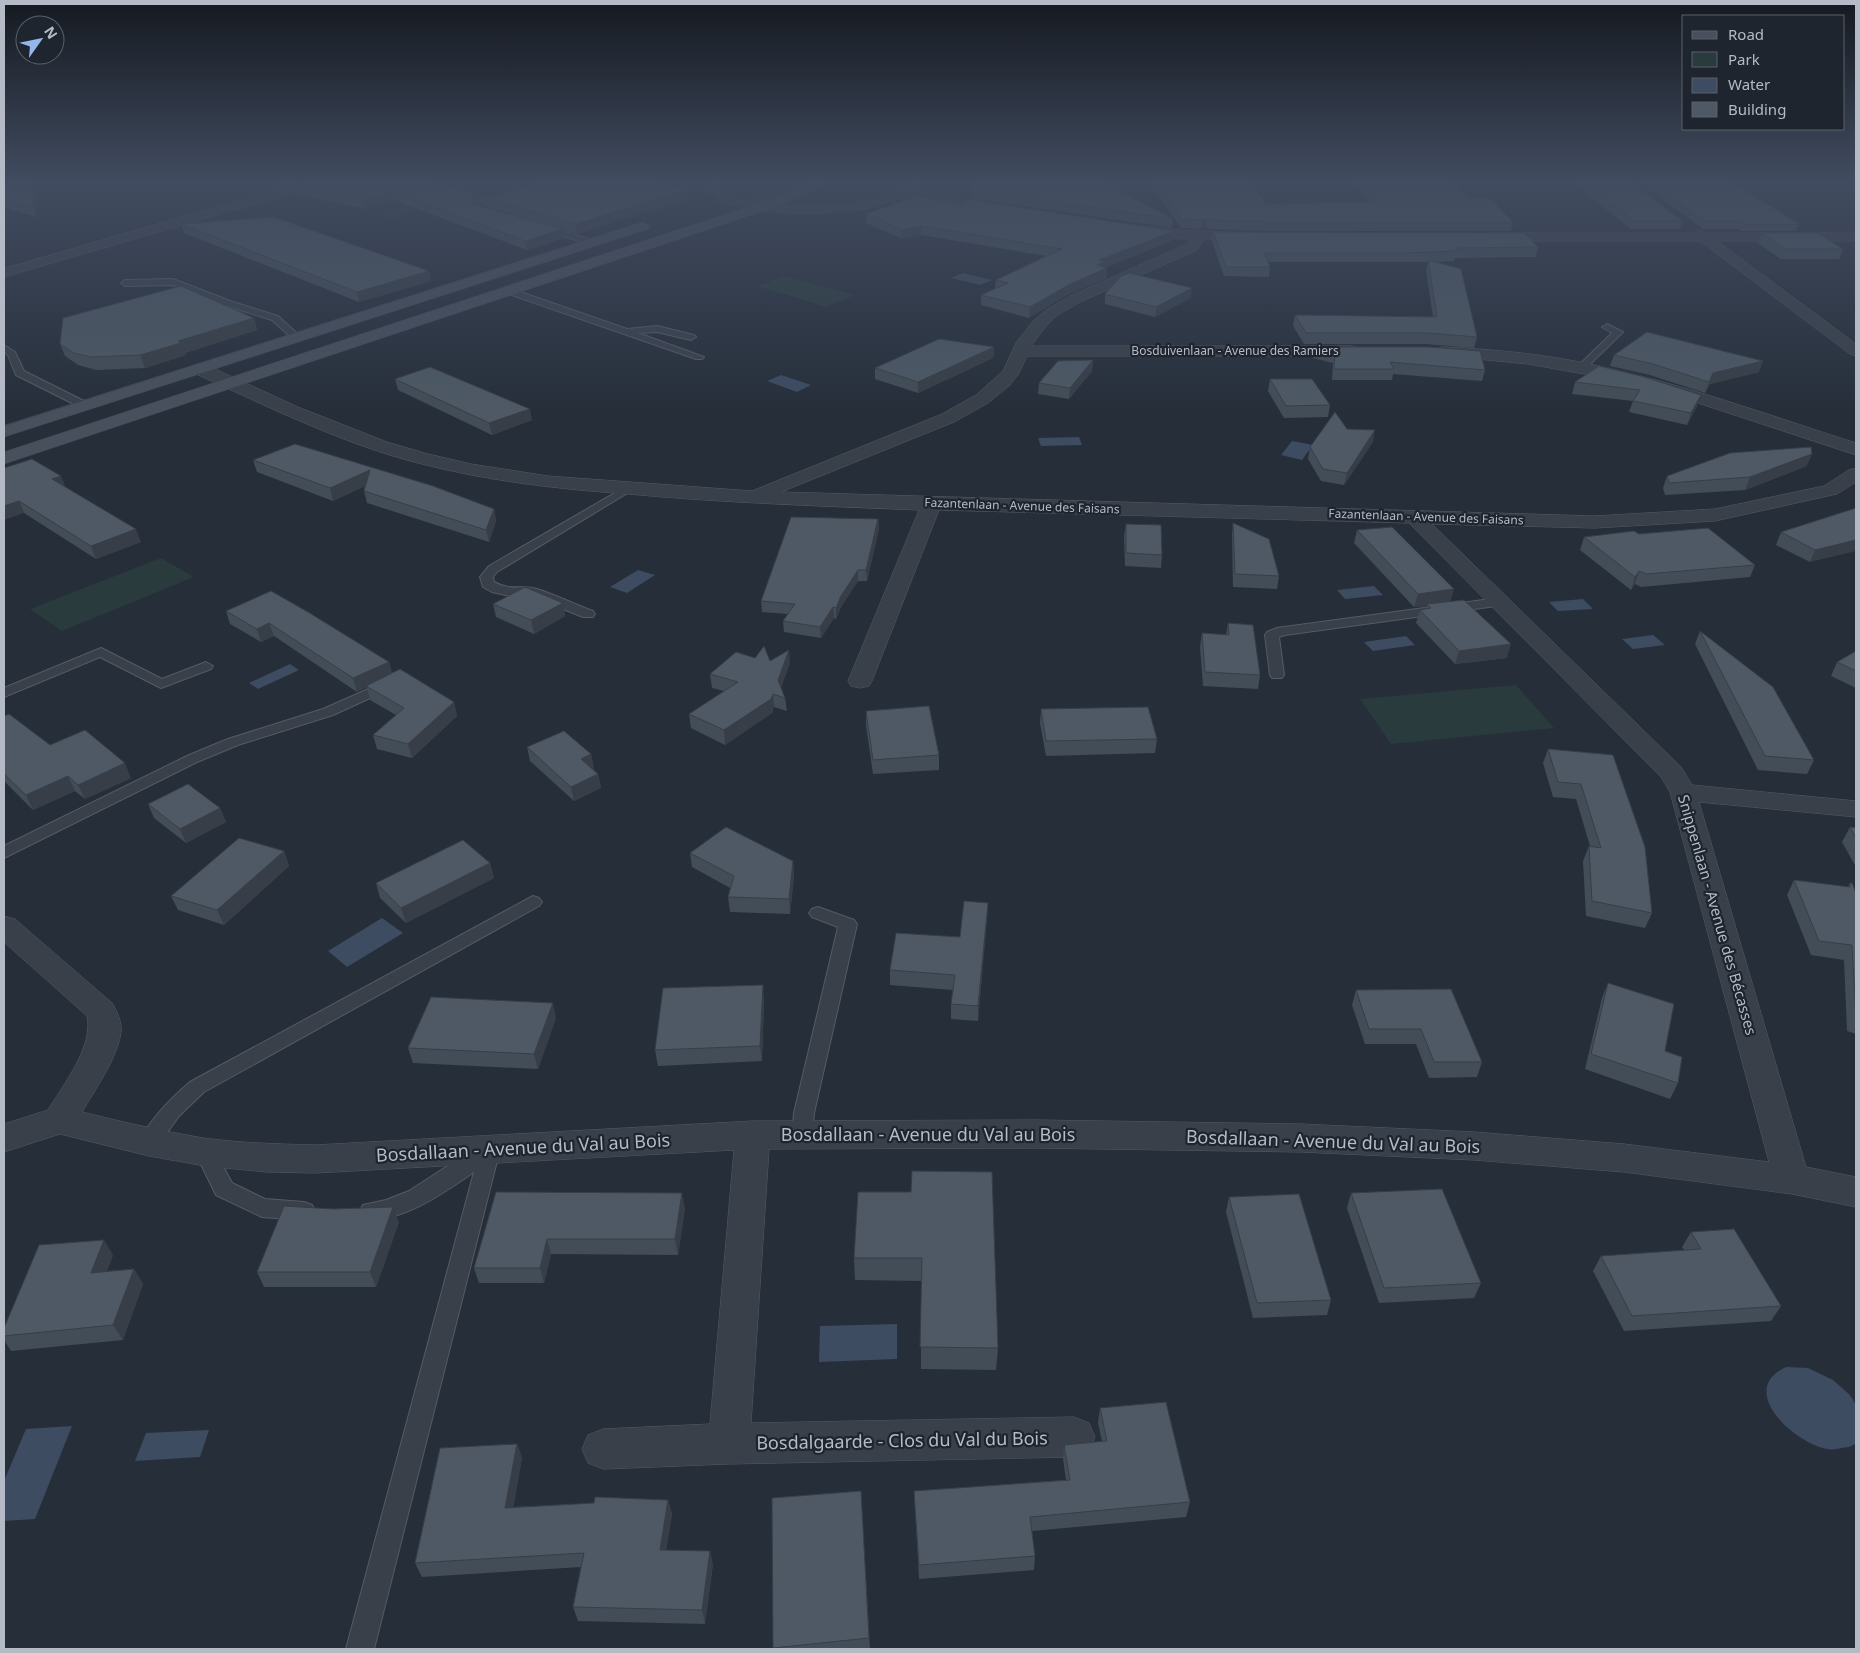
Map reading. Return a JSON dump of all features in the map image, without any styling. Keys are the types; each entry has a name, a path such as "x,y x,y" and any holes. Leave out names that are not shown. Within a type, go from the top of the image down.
{"street":[{"path":"4,273 59,257"},
{"path":"4,432 547,257"},
{"path":"4,458 610,257"},
{"path":"752,497 948,418 971,406 993,391 1011,373 1024,343 1051,313 1075,299 1167,257"},
{"path":"1731,257 1856,351"},
{"name":"Bosduivenlaan - Avenue des Ramiers","path":"1021,351 1371,351"},
{"path":"1426,351 1496,355 1582,367 1659,386 1856,449"},
{"name":"Fazantenlaan - Avenue des Faisans","path":"200,369 301,415 380,446 423,459 471,470 548,482 625,490 931,504 1594,522 1715,515 1830,490 1856,474"},
{"path":"860,681 931,504"},
{"name":"Snippenlaan - Avenue des Bécasses","path":"1413,516 1672,773 1683,792 1792,1179"},
{"path":"1683,792 1856,809"},
{"path":"4,926 101,1012 105,1032 100,1046 60,1120 4,1138"},
{"name":"Bosdallaan - Avenue du Val au Bois","path":"60,1120 149,1142 205,1152 267,1158 315,1159 753,1136 1036,1134 1301,1138 1474,1146 1624,1158 1792,1179 1856,1192"},
{"path":"729,1444 753,1136"},
{"name":"Bosdalgaarde - Clos du Val du Bois","path":"603,1449 729,1444 1074,1437"}],"lane":[{"path":"125,283 173,282 230,304 275,318 296,338"},
{"path":"508,291 699,357"},
{"path":"1582,367 1618,332 1606,327"},
{"path":"621,330 657,329 691,337"},
{"path":"4,348 12,354 20,373 86,406"},
{"path":"588,614 532,592 514,593 497,589 488,584 486,577 492,569 625,490"},
{"path":"1277,675 1272,635 1282,631 1498,602"},
{"path":"4,693 101,652 161,684 206,666"},
{"path":"4,853 192,759 233,742 328,712 398,680"},
{"path":"149,1142 172,1110 197,1087 533,902"},
{"path":"802,1136 804,1113 848,924 818,913"},
{"path":"349,1213 382,1210 426,1192 490,1149"},
{"path":"360,1649 490,1149"},
{"path":"205,1152 224,1189 262,1208 321,1212"}],"green space":[{"path":"785,276 855,295 826,307 757,286"},
{"path":"161,558 194,577 62,631 30,609"},
{"path":"1516,685 1554,728 1391,744 1360,699"}],"water":[{"path":"963,273 992,280 980,285 951,278"},
{"path":"781,375 811,385 797,392 767,381"},
{"path":"1079,437 1082,445 1041,446 1038,438"},
{"path":"1292,441 1313,445 1302,460 1281,455"},
{"path":"638,570 655,575 627,593 610,587"},
{"path":"1374,586 1383,595 1345,599 1337,590"},
{"path":"1583,599 1593,609 1558,611 1549,602"},
{"path":"1653,635 1665,645 1633,649 1622,639"},
{"path":"1406,636 1415,645 1373,651 1364,642"},
{"path":"290,664 299,670 258,689 249,683"},
{"path":"382,918 403,933 347,967 328,951"},
{"path":"897,1324 897,1359 819,1362 820,1326"},
{"path":"1786,1367 1808,1368 1833,1380 1850,1395 1856,1405 1856,1443 1848,1447 1827,1449 1814,1445 1786,1426 1775,1414 1768,1401 1767,1389 1772,1377"},
{"path":"72,1426 35,1519 4,1521 4,1481 26,1429"},
{"path":"209,1430 200,1457 135,1461 146,1433"}],"building":[{"path":"267,257 389,257 429,271 357,292"},
{"path":"1045,257 1106,257 1099,260 1105,262 1097,265 1107,268 1070,284 1030,307 981,295 1008,283 996,280"},
{"path":"1222,257 1266,257 1270,267 1226,267"},
{"path":"1428,260 1461,269 1477,337 1428,333 1306,333 1295,315 1437,317"},
{"path":"1129,273 1192,288 1156,307 1105,294 1121,276"},
{"path":"181,286 254,318 178,341 181,343 140,355 91,357 74,353 60,344 63,318"},
{"path":"1647,332 1763,361 1713,373 1709,382 1653,364 1614,355"},
{"path":"939,339 994,347 918,382 875,368"},
{"path":"1315,347 1428,347 1480,351 1485,370 1390,362 1394,369 1334,369 1335,352"},
{"path":"1093,360 1070,388 1039,383 1058,361"},
{"path":"1599,366 1641,376 1701,395 1691,413 1633,401 1640,390 1575,382"},
{"path":"430,367 530,409 489,423 395,379"},
{"path":"1270,379 1312,379 1330,405 1286,406"},
{"path":"1335,412 1347,429 1375,430 1347,473 1323,469 1310,447"},
{"path":"295,444 433,486 494,509 486,530 364,491 370,470 330,488 253,460"},
{"path":"1811,447 1812,454 1750,477 1669,483 1667,476 1730,453"},
{"path":"32,459 61,476 52,479 136,529 91,546 19,501 4,506 4,468"},
{"path":"1856,508 1856,540 1815,550 1781,532"},
{"path":"791,517 878,519 866,570 858,570 841,596 836,608 833,607 820,627 783,621 795,604 761,601"},
{"path":"1233,523 1269,539 1279,576 1235,574"},
{"path":"1126,524 1161,525 1162,555 1126,553"},
{"path":"1392,527 1454,589 1418,594 1357,530"},
{"path":"1708,528 1755,565 1646,574 1639,571 1635,577 1584,537 1634,531 1639,534"},
{"path":"525,587 563,603 531,620 493,604"},
{"path":"271,591 389,662 353,678 269,623 257,629 226,611"},
{"path":"1464,600 1511,644 1459,651 1420,610 1431,608 1427,604"},
{"path":"1228,623 1253,625 1260,675 1205,672 1202,633 1229,635"},
{"path":"1700,631 1773,687 1814,760 1765,756"},
{"path":"764,646 770,661 789,650 778,680 785,698 773,694 771,699 724,730 689,714 738,682 710,674 736,652 755,658"},
{"path":"1856,651 1856,671 1837,662"},
{"path":"400,669 454,702 408,744 373,735 404,708 366,686"},
{"path":"929,706 939,755 873,760 866,711"},
{"path":"1148,707 1157,739 1046,741 1041,709"},
{"path":"9,714 50,745 85,730 125,763 78,785 68,776 26,795 4,774 4,716"},
{"path":"564,731 591,754 581,759 598,774 571,787 527,747"},
{"path":"1548,749 1613,755 1645,847 1652,913 1592,901 1589,846 1601,848 1581,784 1558,782"},
{"path":"188,784 220,808 180,829 148,804"},
{"path":"726,827 793,861 789,899 728,897 734,876 690,853"},
{"path":"1850,827 1856,828 1856,838"},
{"path":"239,838 284,851 217,910 171,896"},
{"path":"463,840 490,863 401,908 376,883"},
{"path":"1794,880 1850,887 1850,883 1852,883 1856,893 1856,1017 1852,945 1819,941"},
{"path":"964,901 988,903 978,1006 951,1004 955,975 890,970 896,933 960,937"},
{"path":"1608,983 1674,1004 1665,1051 1682,1057 1678,1083 1591,1054"},
{"path":"763,985 760,1046 655,1050 663,988"},
{"path":"1451,989 1482,1062 1434,1062 1421,1029 1369,1029 1356,990"},
{"path":"431,997 553,1003 534,1054 408,1048"},
{"path":"912,1171 992,1172 998,1348 920,1347 922,1258 854,1258 858,1192 911,1192"},
{"path":"1442,1189 1481,1283 1384,1288 1351,1193"},
{"path":"496,1192 682,1193 675,1239 547,1239 540,1268 474,1268"},
{"path":"1299,1194 1331,1300 1257,1303 1229,1197"},
{"path":"284,1206 333,1209 393,1207 370,1272 257,1272"},
{"path":"1734,1229 1781,1306 1632,1316 1601,1256 1701,1249 1691,1232"},
{"path":"104,1240 91,1273 134,1269 113,1325 4,1336 4,1328 39,1245"},
{"path":"1166,1402 1190,1502 1030,1517 1035,1556 919,1565 914,1491 1070,1480 1064,1445 1107,1441 1100,1408"},
{"path":"517,1444 505,1508 594,1503 595,1497 668,1500 660,1550 710,1551 702,1610 573,1607 584,1553 415,1563 440,1448"},
{"path":"861,1491 869,1638 773,1648 772,1498"}]}
